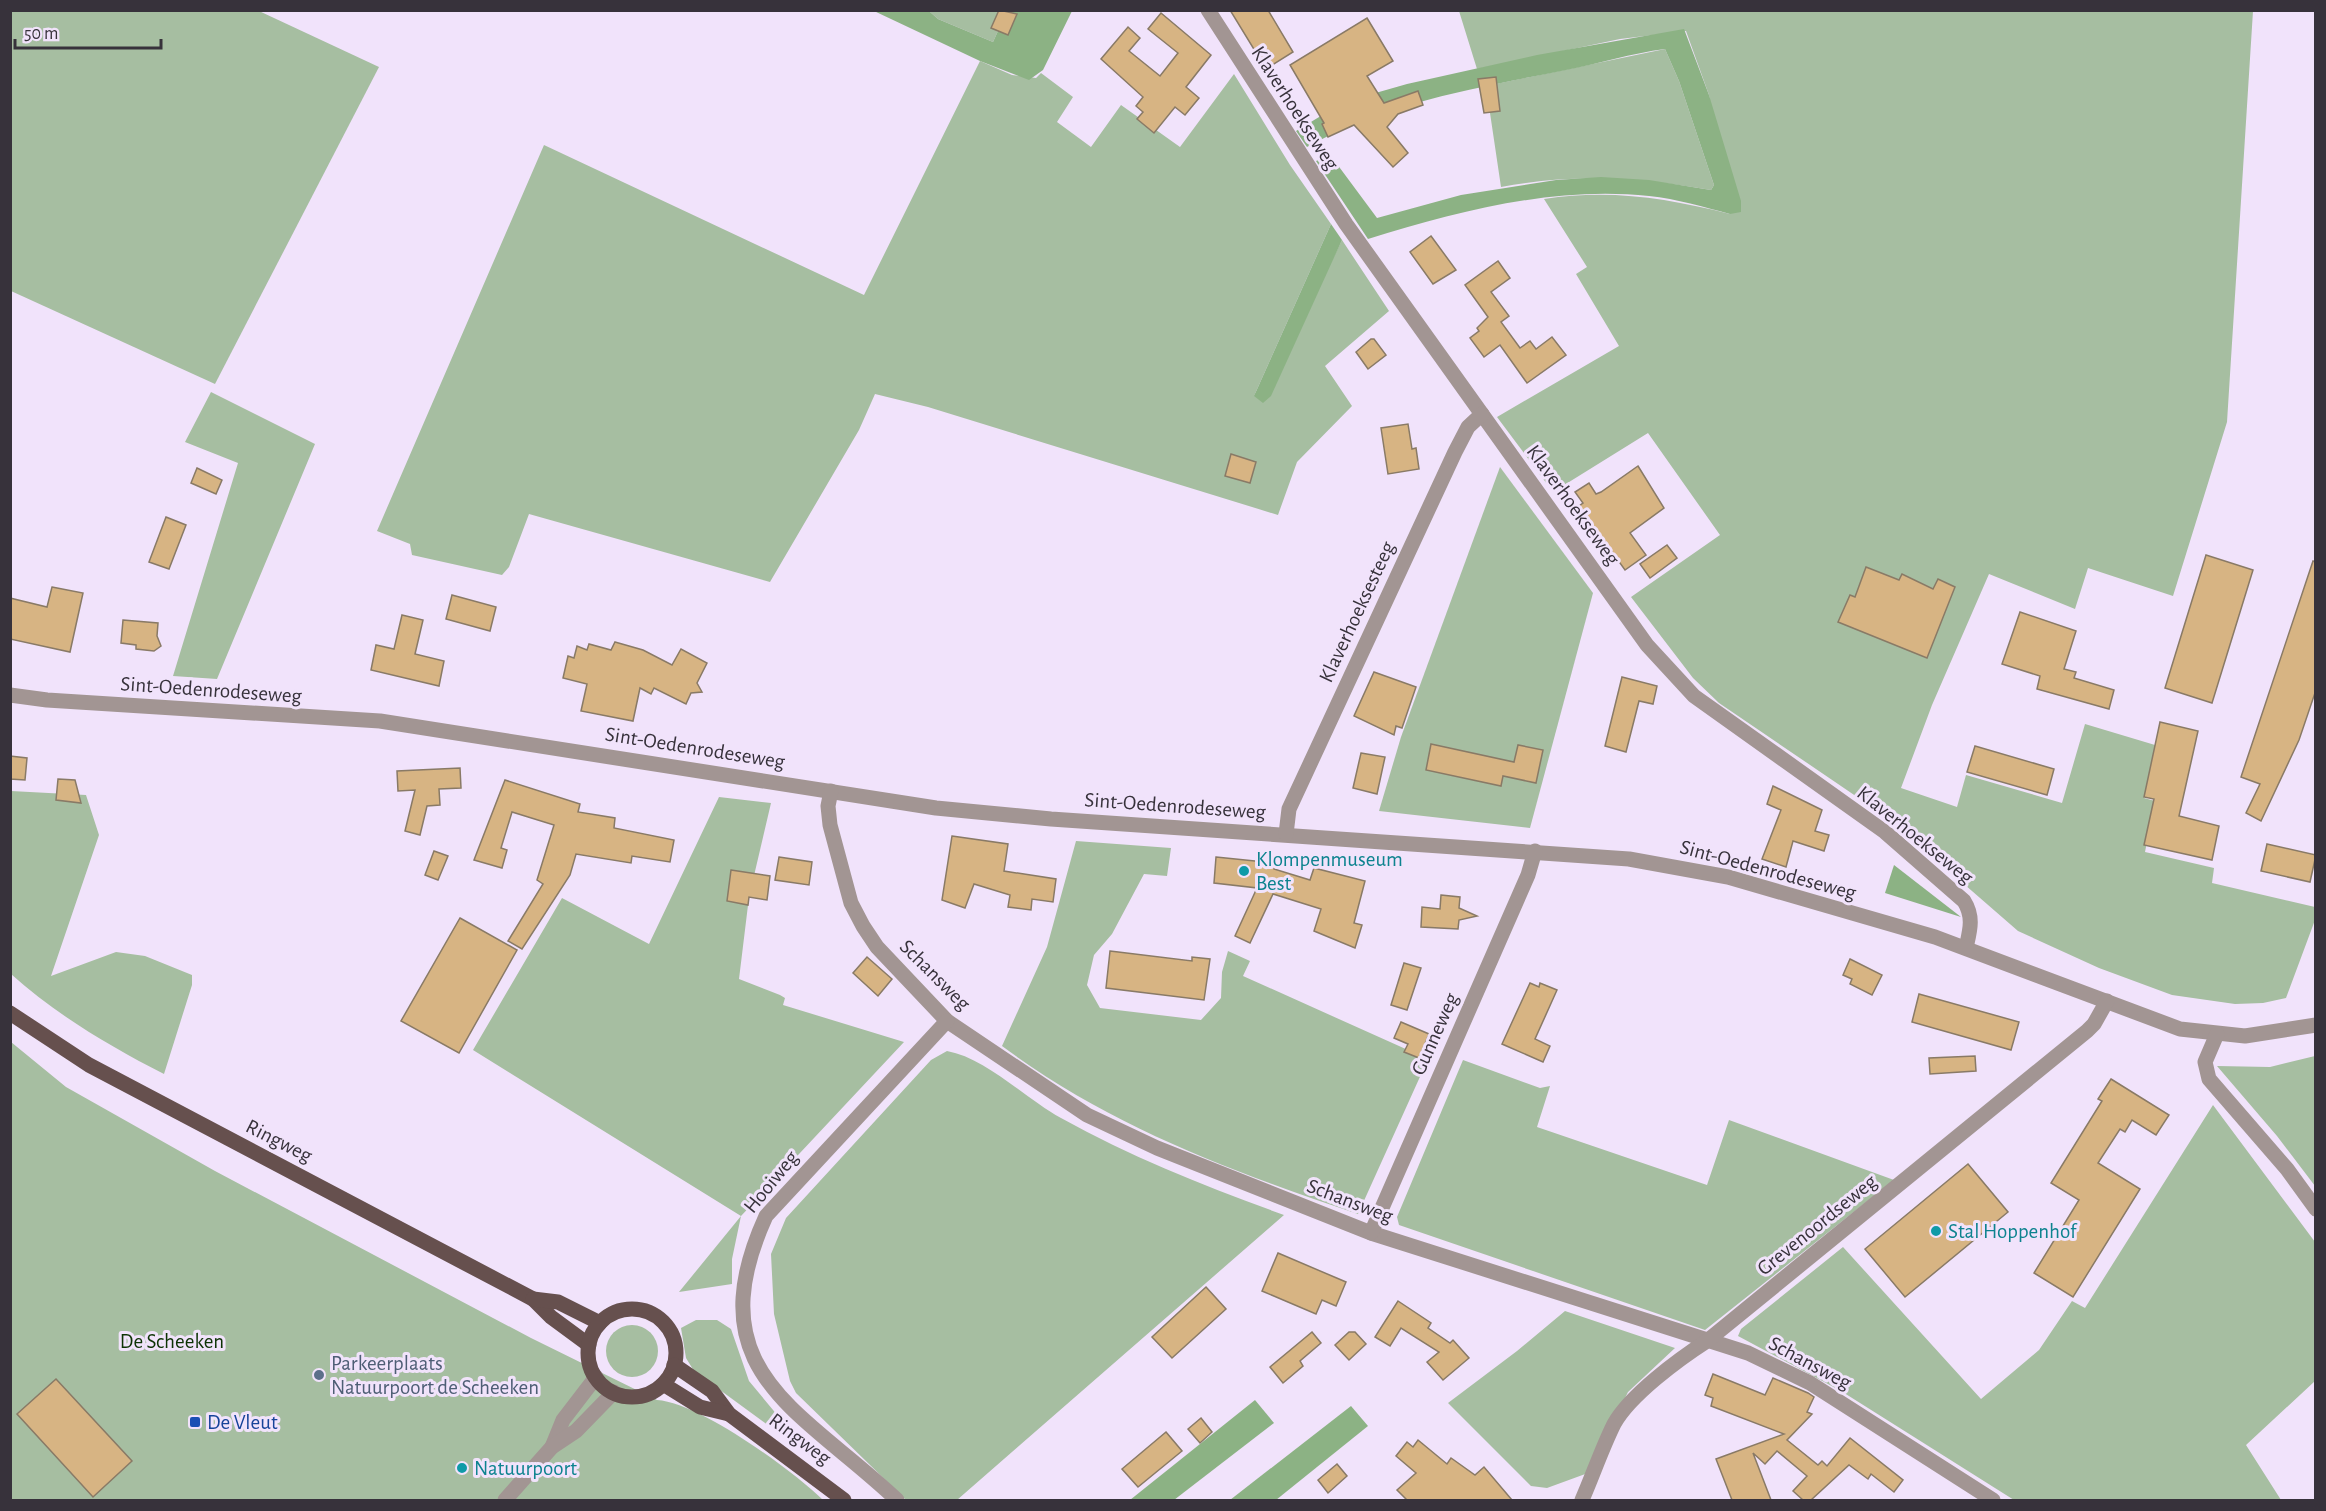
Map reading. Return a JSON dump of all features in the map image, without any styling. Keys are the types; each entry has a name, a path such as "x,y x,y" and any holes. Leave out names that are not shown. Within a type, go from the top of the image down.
{"main road":[{"name":"Ringweg","path":"10,1013 88,1065 439,1247 533,1299 551,1317 590,1345"},
{"name":"Ringweg","path":"533,1299 558,1302 600,1323"},
{"path":"636,1309 660,1318 674,1340 674,1365 663,1384 645,1395 623,1396 614,1392 596,1377 591,1366 590,1345 600,1323 623,1310 636,1309"},
{"name":"Ringweg","path":"674,1365 712,1391 729,1413 844,1500"},
{"name":"Ringweg","path":"663,1384 700,1407 729,1413"}],"street":[{"name":"Klaverhoekseweg","path":"1208,10 1346,224 1647,645 1672,675 1694,696 1885,832 1964,901 1970,911 1972,924 1966,948"},
{"name":"Klaverhoeksesteeg","path":"1286,834 1289,809 1455,452 1468,428 1482,414"},
{"name":"Sint-Oedenrodeseweg","path":"10,695 47,700 380,722 936,807 1051,819 1629,859 1718,874 1966,948 2180,1029 2245,1036 2316,1025"},
{"name":"Schansweg","path":"831,791 828,806 830,825 851,903 862,926 877,947 947,1020 1087,1115 1157,1148 1371,1233 1748,1353 1810,1383 1993,1500"},
{"name":"Gunneweg","path":"1371,1233 1528,875 1535,851"},
{"name":"Grevenoordseweg","path":"1582,1500 1622,1413 1676,1362 1707,1341 2087,1031 2094,1024 2106,1001"},
{"name":"Hooiweg","path":"897,1500 784,1404 762,1374 751,1348 741,1304 750,1250 765,1216 947,1020"},
{"path":"2217,1034 2205,1062 2209,1079 2287,1169 2316,1209"},
{"path":"552,1447 563,1420 596,1377"},
{"path":"505,1500 552,1447 576,1431 614,1392"}],"green space":[{"path":"11,10 259,11 379,67 215,384 11,291"},
{"path":"874,11 929,11 938,19 993,42 1007,11 1072,11 1043,70 1029,80 980,61"},
{"path":"929,11 1007,11 993,42 938,19"},
{"path":"1459,11 2253,11 2227,422 2173,596 2088,568 2075,609 1989,574 1932,705 1901,788 1957,807 1966,775 2062,803 2085,724 2155,745 2144,798 2155,801 2145,852 2214,868 2212,883 2315,907 2315,920 2286,998 2263,1003 2235,1004 2172,995 2099,968 2018,931 1888,818 1719,703 1693,678 1631,597 1720,535 1648,433 1553,492 1497,417 1619,346 1576,274 1587,267 1544,199 1615,195 1660,200 1730,214 1709,95 1686,31 1620,39 1477,69"},
{"path":"1684,29 1709,95 1741,201 1741,212 1730,214 1680,201 1649,196 1578,195 1542,198 1472,210 1368,239 1316,161 1326,157 1334,160 1377,218 1461,195 1556,180 1601,177 1649,180 1711,190 1714,185 1679,81 1665,49 1433,98 1369,119 1307,147 1296,131 1329,111 1365,96 1407,84 1537,55"},
{"path":"1665,49 1679,81 1714,185 1711,190 1658,182 1607,179 1555,180 1501,187 1486,86"},
{"path":"980,61 1012,75 1036,78 1041,73 1073,97 1057,122 1091,147 1121,105 1180,147 1234,74 1290,165 1331,224 1254,396 1325,274 1342,240 1389,311 1325,366 1352,406 1297,462 1278,515 928,407 875,394 859,430 770,582 529,514 509,567 502,575 412,555 410,544 377,531 544,145 864,295"},
{"path":"1331,224 1342,240 1271,396 1263,403 1254,396"},
{"path":"211,392 315,444 217,679 173,676 238,463 185,442"},
{"path":"1500,467 1593,593 1530,828 1379,811 1401,737"},
{"path":"11,791 86,795 99,835 51,976 116,952 145,956 192,975 192,985 164,1074 84,1029 46,1003 11,974"},
{"path":"719,797 771,803 749,897 739,979 780,995 785,998 783,1005 904,1042 741,1216 473,1050 562,898 649,944"},
{"path":"1076,841 1171,848 1167,876 1144,874 1112,934 1094,955 1087,985 1100,1008 1201,1020 1221,998 1222,972 1228,951 1250,961 1243,976 1428,1059 1358,1214 1265,1181 1173,1144 1085,1100 1002,1046 1047,947"},
{"path":"1894,865 1961,917 1885,893"},
{"name":"De Scheeken","path":"11,1042 66,1087 215,1171 531,1338 657,1400 675,1404 720,1425 790,1472 823,1500 11,1500"},
{"path":"947,1051 962,1055 991,1070 1048,1110 1088,1133 1199,1183 1284,1215 957,1500 906,1500 796,1393 790,1381 774,1314 771,1254 786,1218 931,1060"},
{"path":"2316,1056 2315,1186 2277,1136 2217,1066 2270,1067"},
{"path":"1463,1060 1540,1088 1550,1086 1537,1127 1707,1185 1729,1120 1894,1180 1705,1330 1399,1225 1397,1217"},
{"path":"2213,1105 2315,1242 2315,1381 2246,1445 2281,1500 2014,1500 1841,1391 1738,1336 1741,1329 1843,1247 1981,1399 2039,1350 2072,1301 2085,1308"},
{"path":"741,1216 732,1259 732,1284 679,1292"},
{"path":"1565,1311 1675,1348 1628,1392 1588,1473 1547,1488 1531,1486 1448,1403"},
{"path":"696,1320 717,1320 731,1329 749,1381 813,1458 694,1371 686,1358 681,1328"},
{"path":"632,1325 642,1327 650,1333 656,1341 658,1351 656,1361 650,1369 642,1375 632,1377 622,1375 614,1369 608,1361 606,1351 608,1341 614,1333 622,1327"},
{"path":"1255,1400 1274,1423 1174,1500 1130,1500"},
{"path":"1351,1406 1368,1426 1276,1500 1230,1500"}],"building":[{"path":"999,10 1017,14 1008,35 991,28"},
{"path":"1230,10 1268,10 1293,52 1266,69"},
{"path":"1161,13 1211,55 1186,87 1199,98 1185,115 1175,107 1154,133 1137,119 1143,112 1136,106 1143,97 1101,59 1128,27 1140,38 1129,51 1160,76 1178,53 1148,29"},
{"path":"1367,18 1393,61 1367,76 1384,103 1418,91 1423,105 1398,114 1387,127 1408,153 1393,167 1354,125 1328,137 1322,124 1324,123 1290,65"},
{"path":"1496,77 1500,111 1484,113 1478,79"},
{"path":"1431,236 1456,270 1433,284 1410,252"},
{"path":"1498,261 1510,278 1491,292 1509,316 1501,322 1520,348 1530,341 1536,349 1552,337 1566,355 1527,383 1500,345 1484,357 1470,338 1479,331 1477,328 1488,317 1465,285"},
{"path":"1374,339 1386,355 1368,369 1356,352"},
{"path":"1408,424 1412,449 1416,448 1419,469 1388,474 1381,428"},
{"path":"1231,454 1256,462 1250,483 1225,476"},
{"path":"1638,466 1664,508 1630,533 1646,555 1625,570 1579,506 1583,503 1575,492 1589,483 1596,494 1601,492"},
{"path":"197,468 222,480 216,494 191,483"},
{"path":"166,517 186,525 169,569 149,562"},
{"path":"1667,545 1677,558 1650,578 1640,564"},
{"path":"2206,555 2253,570 2212,703 2165,688"},
{"path":"2313,561 2316,562 2316,690 2299,740 2261,821 2246,813 2260,784 2241,777"},
{"path":"1866,567 1899,580 1902,574 1933,589 1938,579 1955,587 1927,658 1838,622 1850,595 1855,597"},
{"path":"52,587 83,593 70,652 10,639 10,598 47,607"},
{"path":"452,595 496,607 490,631 446,619"},
{"path":"2020,612 2076,631 2064,669 2076,672 2074,678 2114,690 2109,709 2037,689 2040,676 2002,664"},
{"path":"402,615 423,620 415,654 444,661 439,686 371,670 376,645 394,649"},
{"path":"123,620 158,623 157,636 161,646 154,651 136,649 136,645 121,643"},
{"path":"615,642 643,650 672,665 681,649 707,663 697,683 702,692 691,693 686,704 654,688 651,694 640,688 633,721 581,711 587,684 563,678 568,656 574,658 577,646 587,650 589,644 611,650"},
{"path":"1374,672 1416,687 1402,728 1396,726 1394,735 1354,716"},
{"path":"1622,677 1657,686 1653,704 1639,701 1626,752 1605,746"},
{"path":"2160,722 2198,731 2179,816 2219,826 2212,860 2144,845 2154,799 2144,797"},
{"path":"1431,744 1514,762 1518,745 1543,750 1536,783 1503,776 1501,786 1426,770"},
{"path":"1975,746 2054,769 2047,795 1967,772"},
{"path":"1361,753 1385,757 1377,794 1353,788"},
{"path":"10,756 27,758 25,780 10,779"},
{"path":"460,768 461,788 439,789 440,805 427,806 420,835 405,831 415,790 398,791 397,771"},
{"path":"58,779 75,780 81,803 56,800"},
{"path":"505,780 580,804 578,812 615,818 614,828 674,840 670,862 632,856 631,863 576,854 570,875 522,949 508,941 543,884 537,880 554,825 512,812 501,848 507,850 502,868 474,860"},
{"path":"1773,786 1822,810 1815,831 1829,835 1824,851 1793,841 1786,867 1762,859 1781,810 1767,804"},
{"path":"952,836 1008,844 1004,871 1056,879 1053,902 1032,899 1031,910 1008,907 1010,895 974,884 965,908 942,900"},
{"path":"2267,844 2316,855 2310,882 2261,871"},
{"path":"434,851 448,856 438,880 425,875"},
{"path":"779,857 812,862 809,885 775,880"},
{"path":"1216,857 1275,863 1274,869 1310,880 1314,868 1365,881 1354,923 1362,925 1355,948 1314,931 1321,909 1273,894 1250,943 1235,936 1257,888 1214,883"},
{"path":"731,870 770,876 767,900 749,897 748,905 727,901"},
{"path":"1441,895 1460,897 1459,908 1477,916 1459,920 1458,929 1421,927 1422,907 1440,909"},
{"path":"460,918 517,950 459,1053 401,1021"},
{"path":"1110,951 1192,961 1192,957 1210,959 1204,1000 1106,988"},
{"path":"867,957 892,979 878,996 853,973"},
{"path":"1850,959 1882,975 1872,995 1850,984 1852,979 1843,975"},
{"path":"1404,963 1421,968 1407,1010 1391,1005"},
{"path":"1530,983 1539,987 1540,983 1557,990 1535,1039 1550,1046 1543,1062 1502,1044"},
{"path":"1919,994 2019,1022 2011,1050 1912,1022"},
{"path":"1401,1022 1429,1034 1419,1058 1404,1052 1408,1044 1394,1038"},
{"path":"1975,1056 1976,1071 1930,1074 1929,1058"},
{"path":"2111,1079 2169,1115 2156,1135 2132,1120 2125,1132 2120,1129 2098,1163 2140,1189 2073,1297 2034,1273 2079,1200 2051,1183 2102,1101 2098,1099"},
{"name":"Stal Hoppenhof","path":"1968,1164 2008,1212 1905,1297 1865,1249"},
{"path":"1278,1253 1346,1282 1336,1306 1322,1300 1316,1314 1262,1291"},
{"path":"1206,1287 1226,1309 1172,1358 1152,1337"},
{"path":"1398,1301 1431,1323 1428,1328 1450,1343 1453,1340 1469,1358 1443,1380 1427,1362 1439,1352 1401,1328 1390,1346 1375,1337"},
{"path":"1312,1332 1321,1343 1300,1361 1303,1366 1283,1383 1270,1367"},
{"path":"1349,1332 1355,1332 1366,1344 1349,1360 1335,1345"},
{"path":"1713,1374 1765,1395 1773,1378 1808,1393 1814,1397 1807,1412 1812,1414 1787,1440 1818,1465 1822,1461 1827,1466 1850,1438 1903,1480 1894,1492 1871,1474 1868,1479 1849,1465 1811,1500 1803,1500 1793,1491 1807,1476 1777,1451 1765,1464 1753,1453 1771,1500 1732,1500 1716,1459 1784,1434 1711,1406 1713,1398 1705,1395"},
{"path":"56,1379 132,1461 93,1497 17,1414"},
{"path":"1201,1418 1212,1432 1200,1443 1188,1429"},
{"path":"1166,1432 1182,1451 1138,1487 1122,1469"},
{"path":"1418,1440 1447,1464 1451,1458 1475,1475 1484,1467 1512,1500 1407,1500 1397,1490 1416,1473 1396,1456 1407,1442 1413,1447"},
{"path":"1337,1464 1347,1476 1328,1493 1318,1480"}],"place":[{"name":"Klompenmuseum Best","path":"1244,871"},
{"name":"Stal Hoppenhof","path":"1936,1231"},
{"name":"Parkeerplaats Natuurpoort de Scheeken","path":"319,1375"},
{"name":"De Vleut","path":"195,1422"},
{"name":"Natuurpoort","path":"462,1468"}]}
